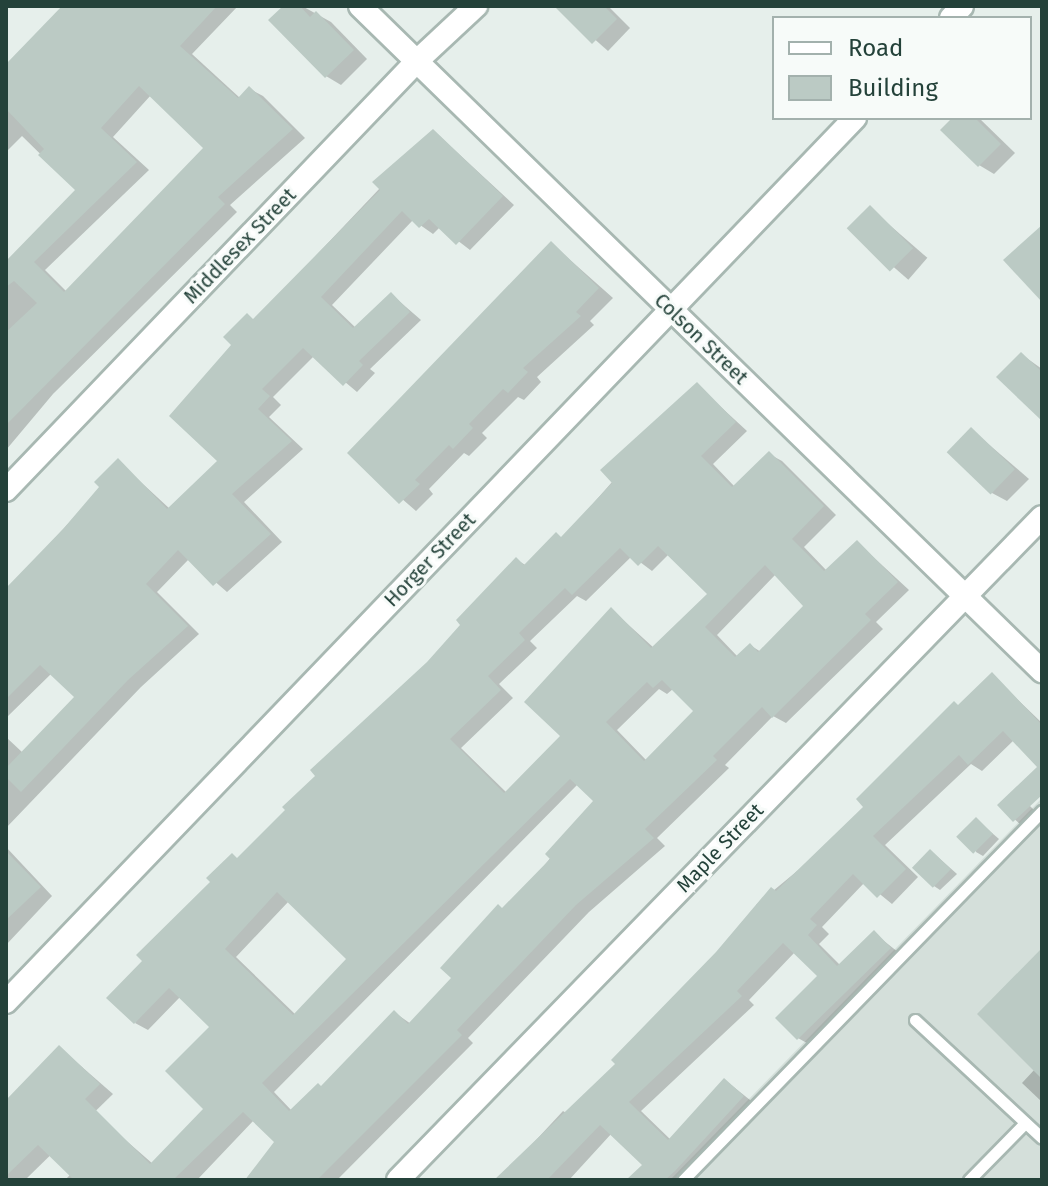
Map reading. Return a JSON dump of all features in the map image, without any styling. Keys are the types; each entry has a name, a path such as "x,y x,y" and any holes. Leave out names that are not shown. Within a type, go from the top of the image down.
{"street":[{"name":"Colson Street","path":"360,6 1042,671"},
{"name":"Middlesex Street","path":"6,490 417,61 476,6"},
{"name":"Horger Street","path":"6,1002 853,120"},
{"name":"Maple Street","path":"398,1180 1042,517"}],"lane":[{"path":"683,1180 1042,811"},
{"path":"915,1020 1042,1138"},
{"path":"969,1180 1025,1123"}],"shaded area":[{"path":"1042,798 1042,1180 670,1180"}],"building":[{"path":"62,6 217,6 180,46 238,98 249,86 293,129 218,197 225,204 6,425 6,332 37,303 14,281 6,287 6,261 75,190 38,155 44,149 6,109 6,64","holes":["139,86 203,148 64,292 34,262 137,162 101,128"]},
{"path":"283,6 300,6 310,17 316,11 354,50 325,78 268,20"},
{"path":"554,6 604,6 617,19 592,44"},
{"path":"950,120 977,120 1001,144 978,167 940,130"},
{"path":"433,129 503,196 456,245 429,219 419,228 402,211 321,297 353,328 391,292 410,312 359,361 363,365 343,386 303,348 262,389 270,396 258,409 292,441 232,494 271,534 213,586 178,550 146,584 188,626 128,680 21,792 6,777 6,768 74,697 40,665 6,699 6,588 64,528 99,487 94,482 118,458 167,509 217,461 169,416 231,345 223,337 247,313 253,319 380,190 372,182"},
{"path":"870,205 913,248 890,271 847,228"},
{"path":"1042,225 1042,302 1003,260"},
{"path":"551,241 599,288 576,312 581,316 523,368 528,372 508,393 503,389 469,424 473,428 453,449 449,445 415,480 420,484 399,504 347,453"},
{"path":"1021,352 1042,372 1042,421 996,377"},
{"path":"697,382 736,422 701,456 732,487 769,451 824,506 792,539 824,571 857,540 898,582 865,614 871,620 772,718 762,707 713,756 717,760 645,829 654,838 576,905 457,1030 462,1035 317,1180 245,1180 274,1142 243,1112 173,1180 74,1180 38,1145 6,1176 6,1100 59,1045 100,1084 85,1099 150,1164 203,1109 165,1071 209,1027 169,988 134,1024 106,998 142,961 136,955 210,882 206,878 232,853 237,858 285,810 282,807 315,776 310,770 427,662 460,625 456,620 516,557 524,565 556,532 561,537 612,483 600,470","holes":["658,546 707,594 651,648 611,607 524,702 560,736 504,793 450,739 501,690 488,676 525,640 519,633 565,588 572,595 620,548 638,566","765,565 803,606 758,652 750,643 735,657 705,627","662,680 693,711 644,761 606,722 647,682 653,688","570,779 593,801 545,854 550,859 502,908 498,904 440,968 451,978 408,1024 394,1010 321,1086 318,1083 289,1111 262,1083","277,892 346,959 293,1015 225,949"]},
{"path":"971,427 1015,469 991,495 947,452"},
{"path":"992,672 1042,725 1042,795 1013,822 997,805 1037,767 1003,731 968,765 959,755 873,836 906,869 877,898 853,874 810,919 817,925 808,935 837,966 874,930 891,948 797,1040 775,1018 817,976 783,943 737,991 742,996 629,1102 668,1140 724,1078 744,1096 675,1171 665,1180 626,1180 642,1165 600,1125 547,1180 494,1180 615,1064 611,1060 716,952 771,887 776,891 863,807 856,799 954,701 958,705"},
{"path":"976,817 993,834 973,854 956,837"},
{"path":"930,849 951,869 933,888 912,868"},
{"path":"6,851 41,887 6,920"},
{"path":"1042,948 1042,1079 977,1014"}]}
